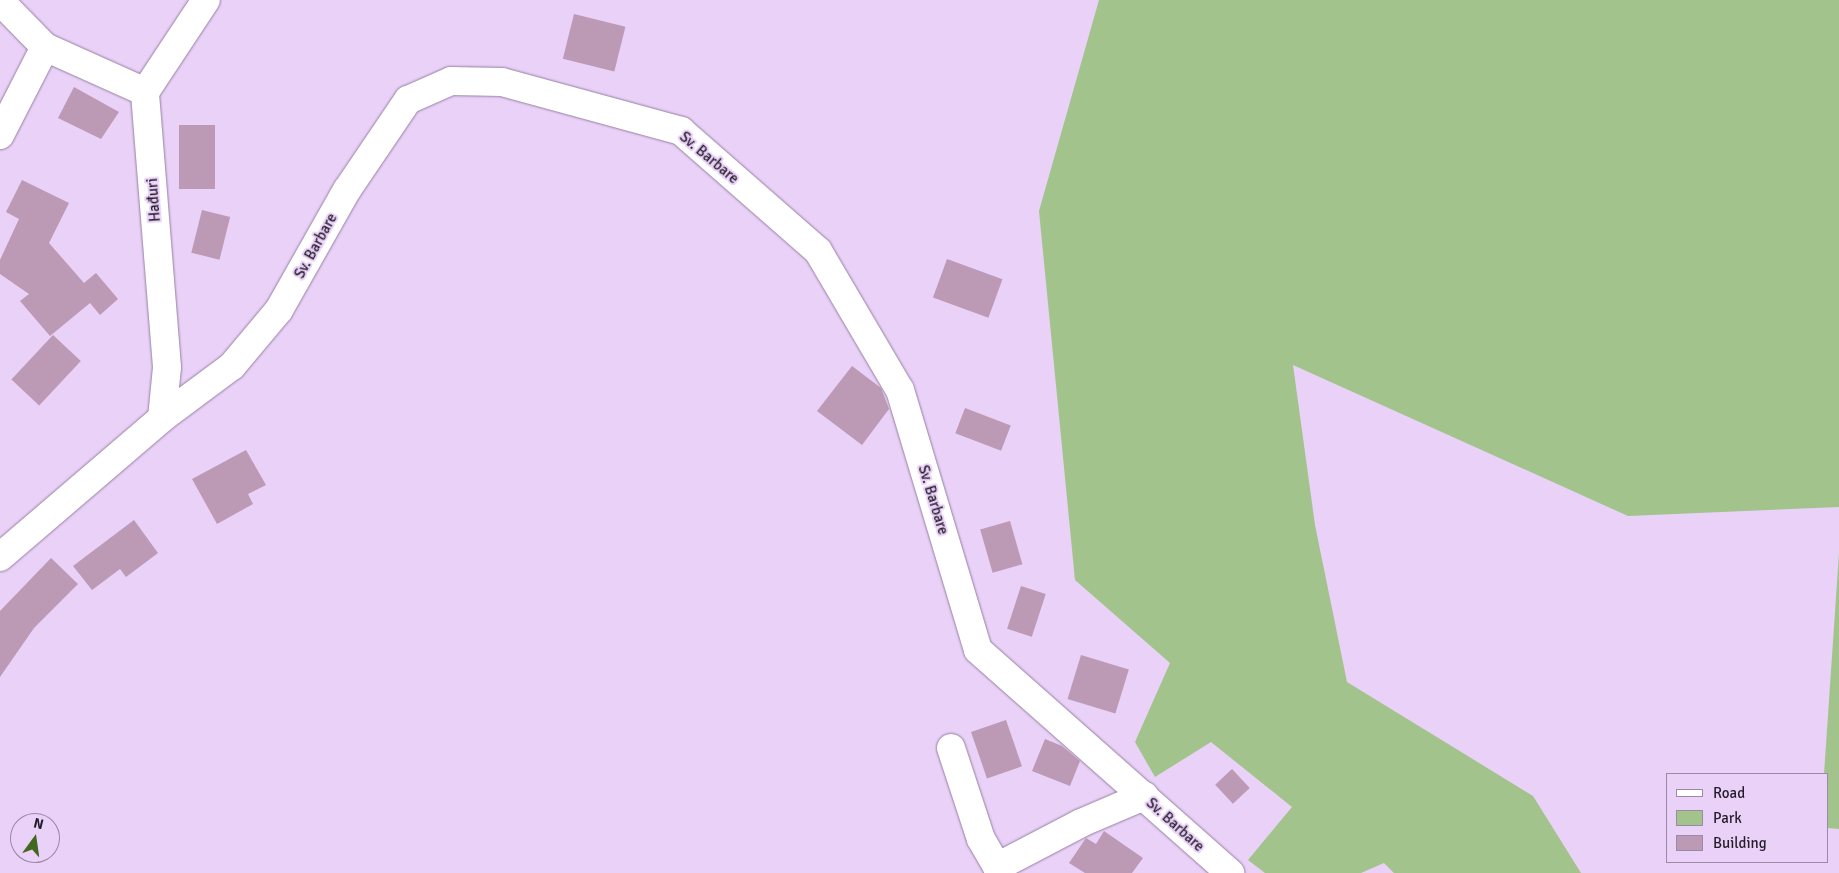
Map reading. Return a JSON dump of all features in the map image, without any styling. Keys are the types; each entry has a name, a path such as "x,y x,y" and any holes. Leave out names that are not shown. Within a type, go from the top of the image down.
{"street":[{"path":"0,1 45,47 145,92 206,0"},
{"path":"0,134 45,47"},
{"name":"Sv. Barbare","path":"0,557 162,418 232,366 279,310 347,190 408,100 451,81 502,82 681,131 818,251 900,390 978,650 1230,873"},
{"name":"Hađuri","path":"145,92 167,367 162,418"},
{"path":"951,748 981,839 999,870 1082,823 1144,796"}],"green space":[{"path":"1099,0 1839,0 1839,507 1628,516 1293,365 1315,525 1347,682 1533,796 1581,873 1394,873 1384,863 1361,873 1265,873 1248,860 1292,807 1211,742 1155,777 1135,742 1170,663 1075,580 1039,211"},
{"path":"1839,553 1839,829 1829,828 1829,773 1824,773"}],"building":[{"path":"574,14 625,27 614,71 563,59"},
{"path":"74,87 119,112 101,139 58,118"},
{"path":"179,125 215,125 215,189 179,189"},
{"path":"22,180 69,203 49,243 84,283 96,273 118,299 100,315 90,303 50,336 20,301 29,294 0,274 0,260 19,219 6,212"},
{"path":"202,210 230,217 219,260 191,253"},
{"path":"947,259 1002,279 988,318 933,298"},
{"path":"53,335 81,361 39,406 11,380"},
{"path":"852,366 881,388 889,409 862,445 817,411"},
{"path":"965,408 1011,426 1001,451 955,433"},
{"path":"246,450 266,485 248,494 253,504 217,524 192,479"},
{"path":"134,520 158,553 126,577 120,569 92,590 73,566"},
{"path":"1010,521 1022,564 993,573 980,530"},
{"path":"51,558 78,584 34,628 0,677 0,611"},
{"path":"1021,586 1046,594 1032,637 1007,629"},
{"path":"1081,655 1129,670 1115,714 1068,699"},
{"path":"1006,720 1022,766 987,778 971,732"},
{"path":"1045,739 1062,746 1080,761 1070,786 1032,771"},
{"path":"1232,769 1250,788 1233,804 1215,785"},
{"path":"1104,831 1143,858 1132,873 1085,873 1069,863 1086,838 1096,844"}]}
